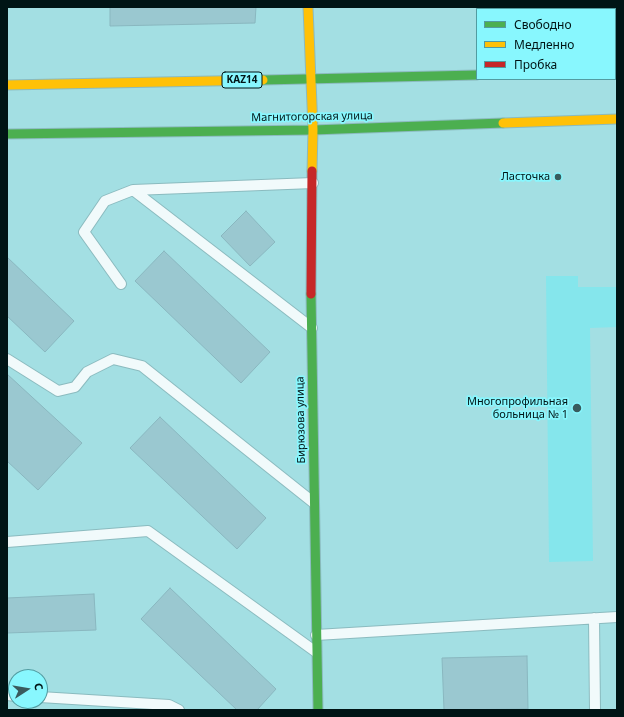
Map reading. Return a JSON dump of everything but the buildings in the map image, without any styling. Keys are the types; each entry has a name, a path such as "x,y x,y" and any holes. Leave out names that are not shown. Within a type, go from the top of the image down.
{"main road":[{"path":"308,7 312,79"},
{"name":"KAZ14","path":"7,85 476,75"},
{"name":"Бирюзова улица","path":"312,79 312,328 318,710"},
{"name":"Магнитогорская улица","path":"7,134 313,130 617,119"}],"lane":[{"path":"121,284 84,232 105,201 133,190 313,183"},
{"path":"133,190 312,328"},
{"path":"7,359 58,391 75,388 87,372 113,359 142,366 314,502"},
{"path":"7,542 148,531 316,652"},
{"path":"316,636 617,617"},
{"path":"594,618 595,710"},
{"path":"48,698 169,705 179,710"}],"shaded area":[{"path":"546,276 578,276 578,287 617,287 617,327 590,328 593,561 549,562"}],"traffic: fast":[{"path":"263,80 476,75"},
{"path":"7,134 313,130 503,123"},
{"path":"311,294 318,710"}],"traffic: slow":[{"path":"308,7 313,130 312,171"},
{"path":"7,85 263,80"},
{"path":"503,123 617,119"}],"traffic: jam":[{"path":"311,294 312,171"}],"place":[{"name":"Ласточка","path":"558,177"},
{"name":"Многопрофильная больница № 1","path":"577,408"}]}
